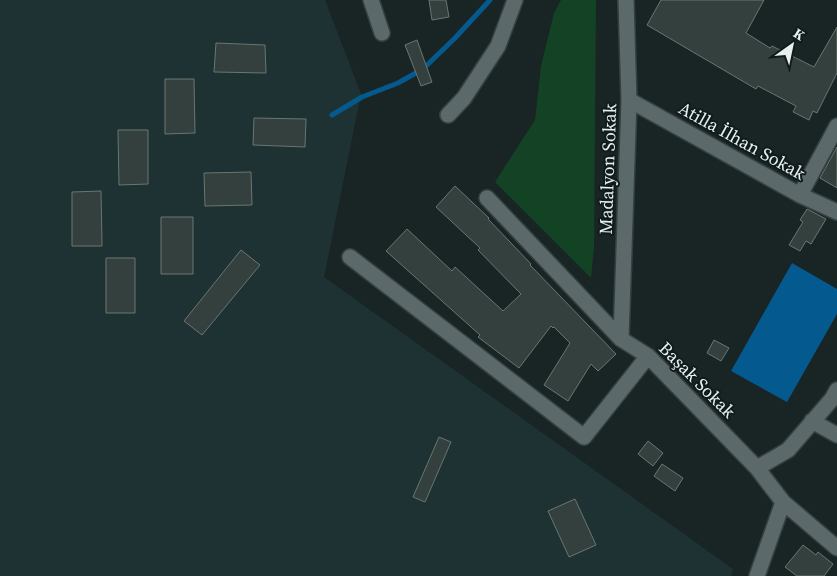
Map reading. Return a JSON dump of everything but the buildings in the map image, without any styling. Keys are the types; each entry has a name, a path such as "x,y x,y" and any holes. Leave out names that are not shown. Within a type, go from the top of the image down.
{"street":[{"path":"371,0 382,33"},
{"path":"448,114 464,98 498,46 515,0"},
{"name":"Madalyon Sokak","path":"621,339 630,100 626,0"},
{"name":"Atilla İlhan Sokak","path":"630,100 800,195 837,212"},
{"path":"800,195 837,126"},
{"name":"Başak Sokak","path":"487,198 621,339 648,356 757,468 783,502 837,548"},
{"path":"350,257 584,437 648,356"},
{"path":"757,468 788,450 832,399 837,390"},
{"path":"812,421 837,435"},
{"path":"757,576 783,502"}],"shaded area":[{"path":"0,0 325,0 361,94 324,277 733,569 731,576 0,576"}],"green space":[{"path":"561,0 596,0 594,247 591,278 495,182 535,120 541,66 554,13"}],"water":[{"path":"792,263 837,289 837,314 787,402 731,371"}],"waterway":[{"path":"332,115 362,97 398,83 423,69 490,0"}]}
